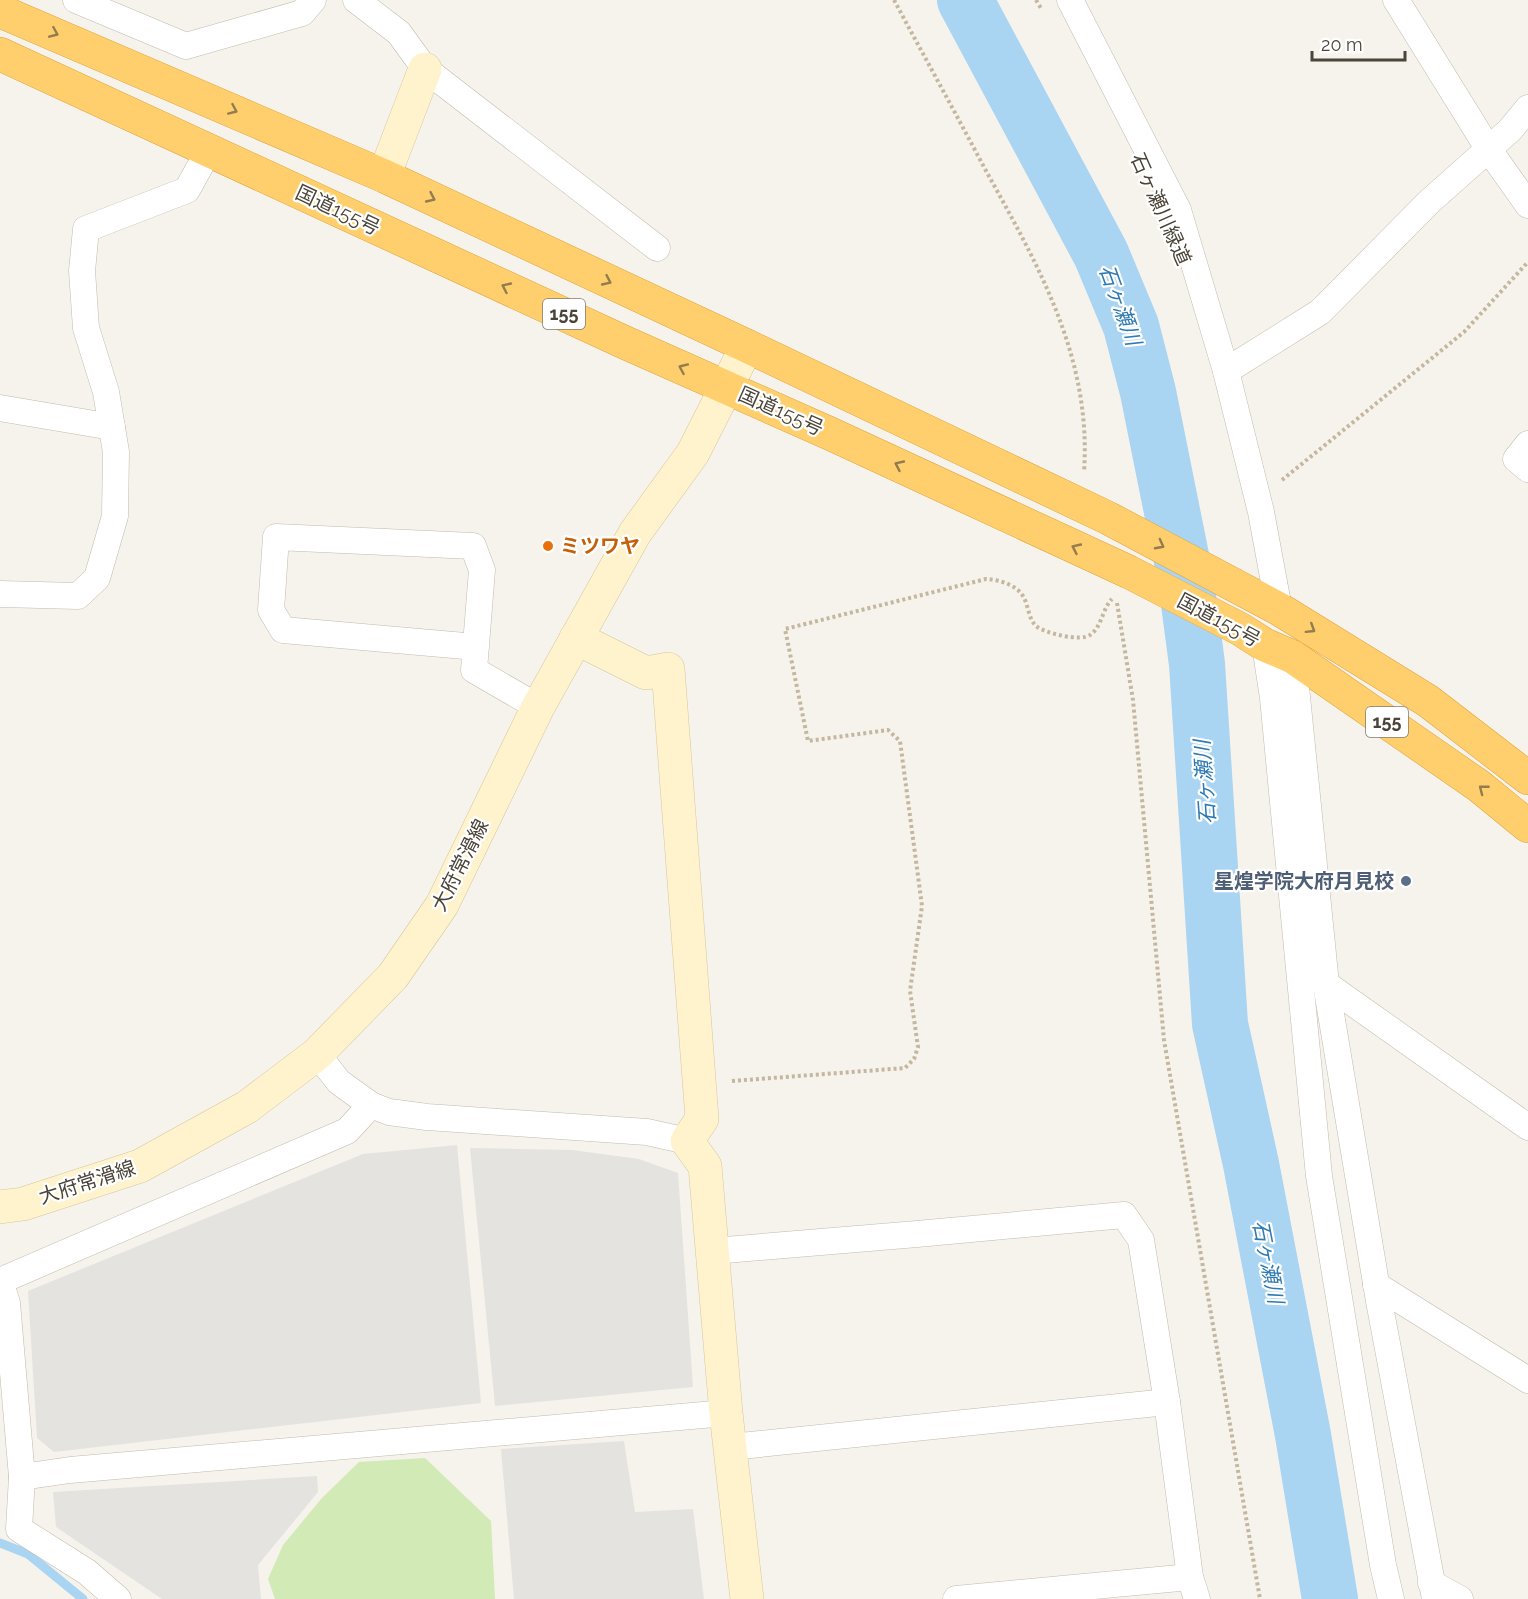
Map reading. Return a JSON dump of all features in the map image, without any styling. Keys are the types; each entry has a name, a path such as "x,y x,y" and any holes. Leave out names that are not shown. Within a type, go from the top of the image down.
{"highway":[{"name":"国道155号","path":"0,11 384,176 1095,512 1279,609 1428,701 1528,778"},
{"name":"国道155号","path":"0,54 1129,572 1266,644 1479,786 1528,826"}],"main road":[{"path":"384,176 425,69"},
{"name":"大府常滑線","path":"0,1208 23,1204 140,1166 247,1107 318,1054 393,976 442,905 537,707 635,533 693,453 747,346"},
{"path":"576,638 646,673 668,669 702,1119 687,1141 705,1166 726,1413 747,1599"}],"street":[{"path":"76,0 186,46 302,13 313,0"},
{"path":"1070,0 1178,210 1226,371 1258,500 1279,609"},
{"path":"1396,0 1489,150 1528,205"},
{"path":"369,4 399,33 425,69 657,248"},
{"path":"1226,371 1320,312 1430,201 1510,130 1528,108"},
{"path":"0,594 78,596 97,578 115,516 116,452 106,392 86,328 82,272 86,229 188,190 209,150"},
{"path":"0,408 112,427"},
{"path":"1528,444 1516,459 1528,469"},
{"path":"476,647 283,630 271,610 276,537 473,546 482,570 476,647 474,670 537,707"},
{"path":"1266,644 1376,1285 1433,1591 1460,1599"},
{"path":"1266,644 1319,1176 1383,1565 1391,1599"},
{"path":"1326,984 1528,1127"},
{"path":"318,1054 339,1082 371,1105 389,1112 427,1117 647,1132 687,1141"},
{"path":"117,1599 87,1572 9,1526 22,1477 7,1303 0,1281 347,1131 371,1105"},
{"path":"713,1251 1124,1215 1141,1240 1193,1588 956,1599"},
{"path":"1376,1285 1528,1380"},
{"path":"731,1447 1167,1402"},
{"path":"22,1477 70,1470 726,1413"}],"path":[{"path":"894,0 1021,234 1058,310 1076,371 1085,417 1085,461 1095,512"},
{"path":"1036,0 1042,10"},
{"path":"1258,500 1464,332 1528,262"},
{"path":"699,1083 891,1071 905,1068 914,1059 918,1047 910,991 922,906 900,741 888,730 808,741 785,629 986,579 1001,580 1015,588 1024,598 1034,624 1041,630 1078,639 1089,637 1096,629 1109,602 1116,595 1133,700 1164,1040 1260,1599"}],"green space":[{"path":"425,1458 491,1521 495,1599 275,1599 268,1579 283,1545 322,1498 359,1462"}],"shaded area":[{"path":"457,1145 481,1403 54,1452 37,1438 28,1291 363,1154"},
{"path":"470,1148 572,1150 639,1159 678,1173 693,1387 495,1406"},
{"path":"624,1441 635,1512 693,1509 704,1599 514,1599 501,1449"},
{"path":"317,1476 318,1492 258,1565 261,1599 162,1599 56,1527 53,1492"}],"waterway":[{"name":"石ヶ瀬川","path":"965,0 1101,254 1131,326 1148,392 1186,581 1197,664 1220,1024 1251,1164 1303,1435 1330,1599"},
{"path":"0,1543 28,1554 83,1599"}],"place":[{"name":"ミツワヤ","path":"548,546"},
{"name":"星煌学院大府月見校","path":"1406,881"}]}
